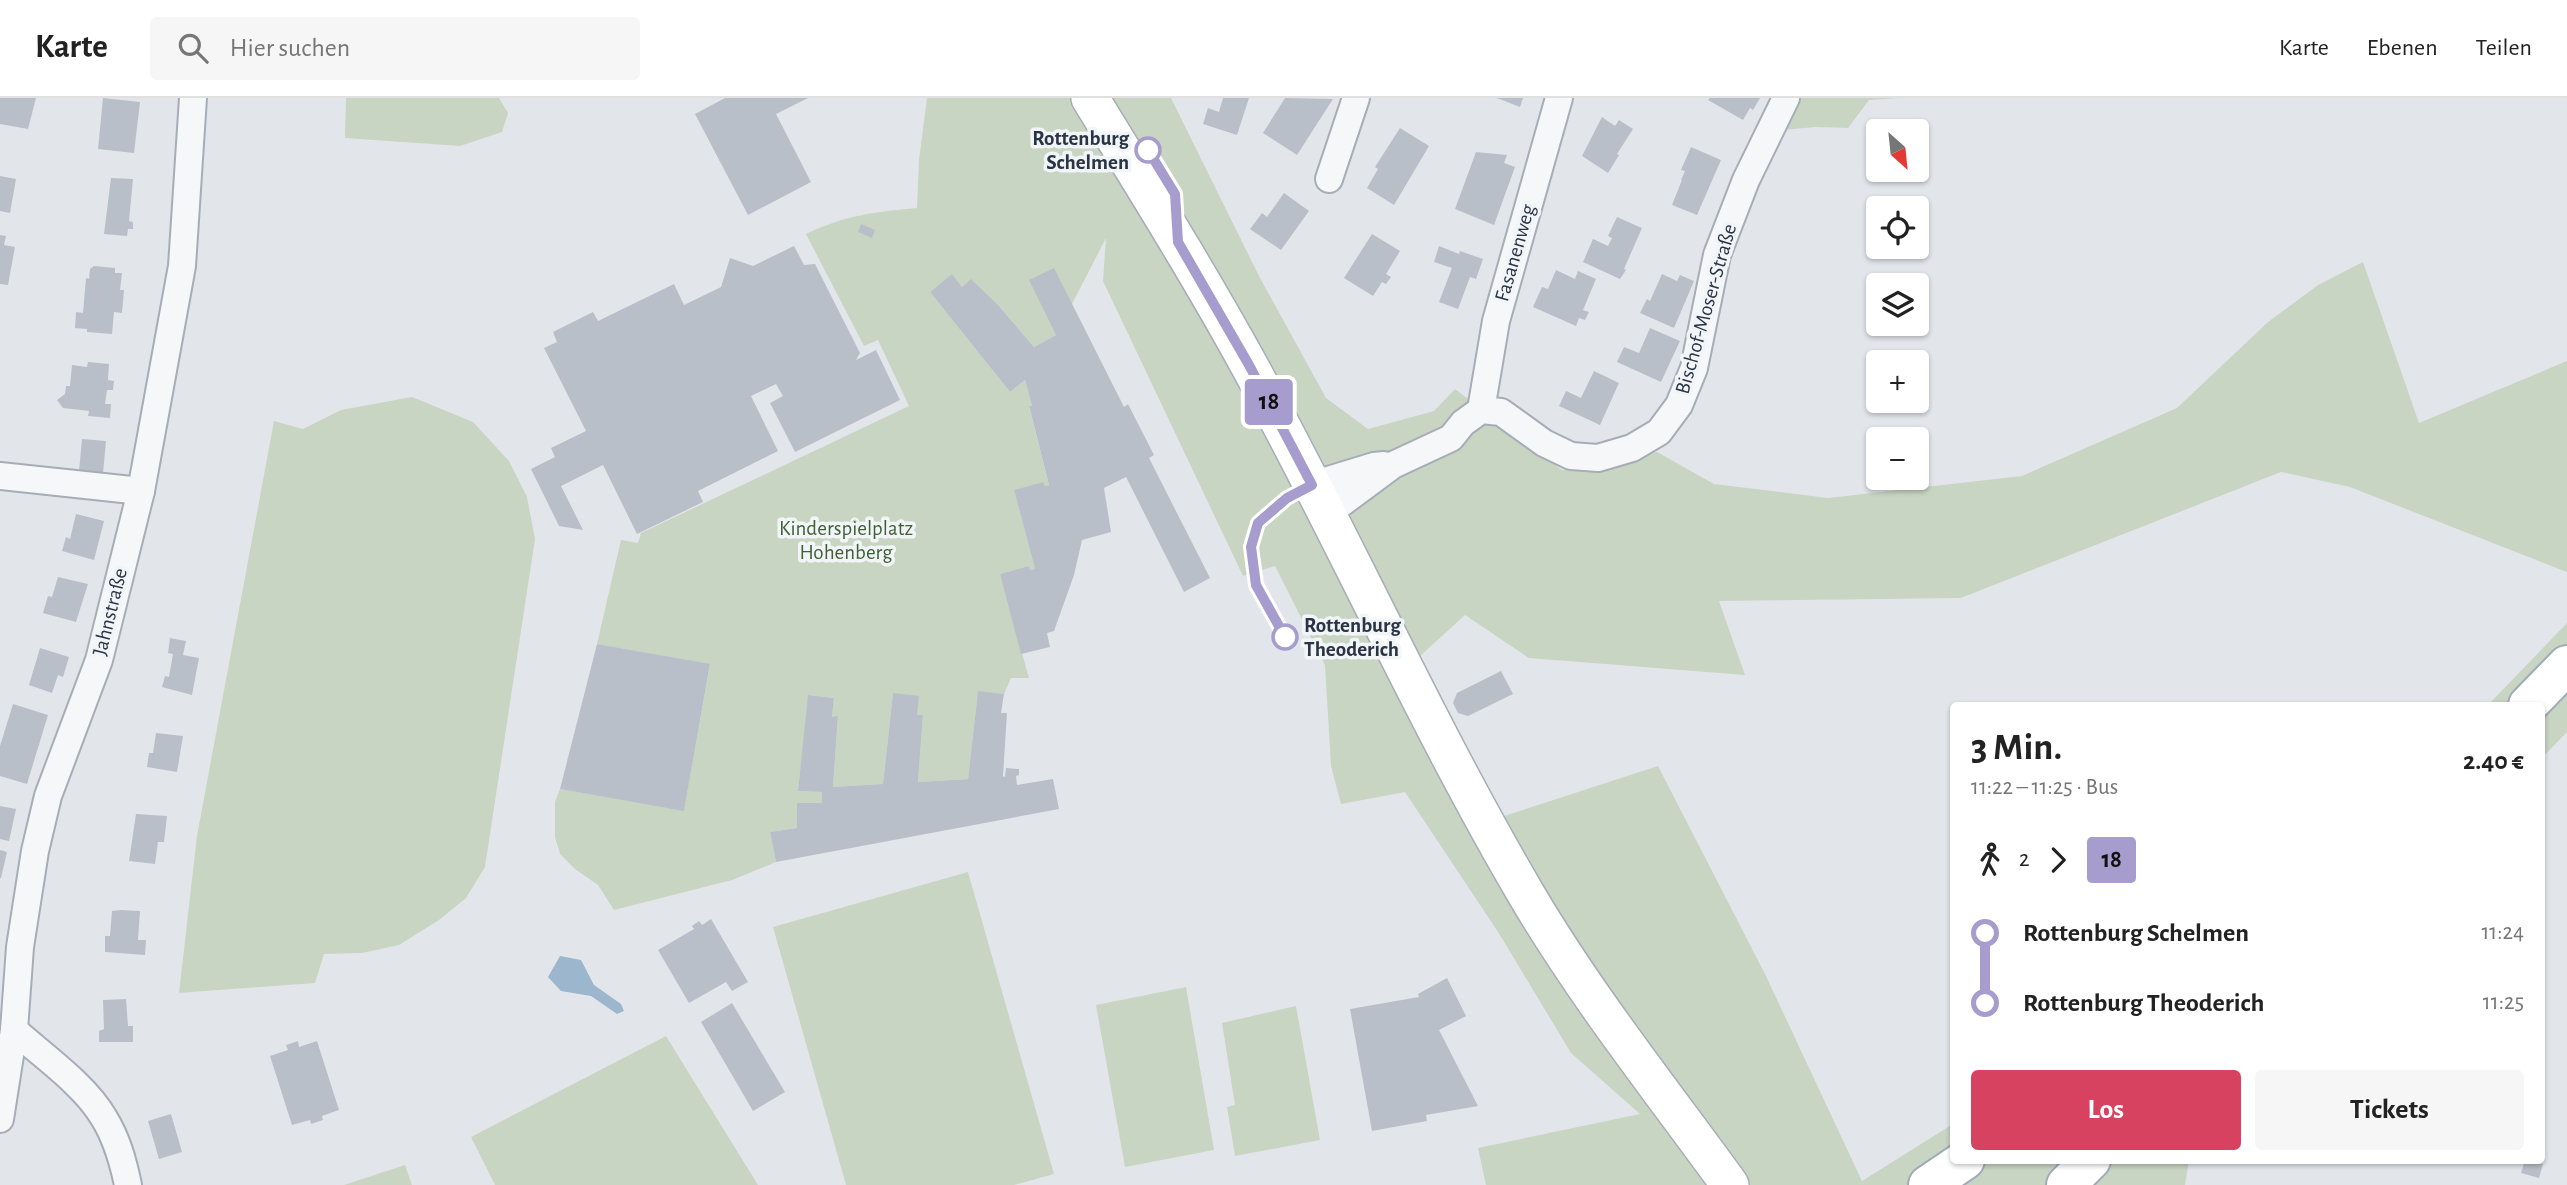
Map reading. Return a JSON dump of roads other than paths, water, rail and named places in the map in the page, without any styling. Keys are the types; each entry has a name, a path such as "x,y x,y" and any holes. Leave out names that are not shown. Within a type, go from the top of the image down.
{"main road":[{"path":"2531,702 2567,665"},
{"path":"1928,1185 1959,1164"},
{"path":"2066,1185 2087,1164"},
{"path":"2102,1185 2101,1169 2105,1164"}],"street":[{"name":"Jahnstraße","path":"0,1119 14,1030 20,947 48,796 99,660 141,491 182,266 193,98"},
{"path":"1090,98 1249,365 1320,499 1408,676 1527,896 1609,1018 1730,1185"},
{"path":"1329,179 1356,98"},
{"name":"Fasanenweg","path":"1481,410 1496,321 1559,98"},
{"name":"Bischof-Moser-Straße","path":"1481,410 1502,412 1544,443 1572,456 1598,458 1632,448 1659,432 1679,405 1694,368 1717,255 1746,180 1786,98"},
{"path":"1320,499 1374,466 1393,465 1451,438 1463,423 1481,410"},
{"path":"0,477 141,491"},
{"path":"14,1030 76,1085 103,1116 120,1151 128,1185"}],"water":[{"path":"560,956 581,960 594,985 621,1004 624,1011 617,1014 591,996 561,991 548,977"}],"place":[{"name":"Rottenburg Schelmen","path":"1148,150"},
{"name":"Rottenburg Theoderich","path":"1285,637"}],"park label":[{"name":"Kinderspielplatz Hohenberg","path":"846,540"}]}
